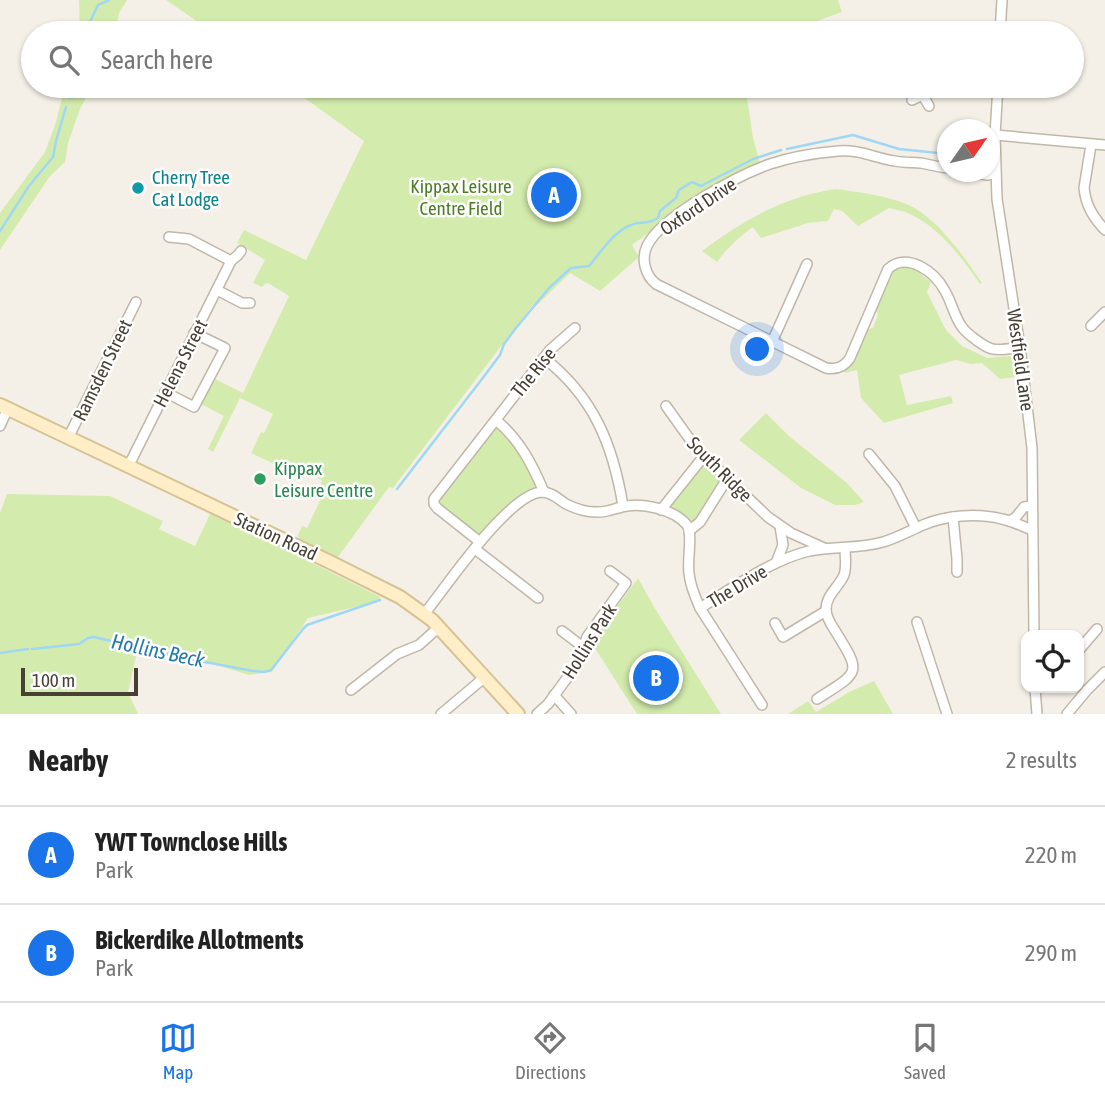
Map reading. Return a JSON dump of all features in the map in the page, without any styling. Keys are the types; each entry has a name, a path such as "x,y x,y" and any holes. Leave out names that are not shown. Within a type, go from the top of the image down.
{"street":[{"path":"1001,21 1002,0"},
{"path":"924,98 929,106"},
{"name":"Westfield Lane","path":"996,119 997,98"},
{"path":"1000,136 1105,145"},
{"path":"1091,145 1084,194 1091,213 1105,230"},
{"name":"Oxford Drive","path":"937,166 896,162 849,150 786,159 724,185 674,218 647,246 645,269 652,281 832,369 843,366 850,358 884,274 892,265 903,261 914,263 941,285 966,331 990,349 1020,347"},
{"name":"Westfield Lane","path":"996,182 1032,448 1034,630"},
{"path":"169,237 189,239 231,261"},
{"name":"Helena Street","path":"129,466 231,261 241,251"},
{"path":"772,342 807,264"},
{"path":"217,290 242,303 250,303"},
{"name":"Ramsden Street","path":"68,438 136,302"},
{"path":"1091,326 1105,312"},
{"name":"The Rise","path":"478,546 437,508 435,496 557,342 575,328"},
{"path":"165,392 194,407 225,348 194,333"},
{"path":"544,358 576,389 598,423 614,461 623,506"},
{"name":"South Ridge","path":"666,406 687,437 727,479 780,526 825,548"},
{"path":"0,426 4,407"},
{"name":"Station Road","path":"4,407 385,588 425,613 518,714"},
{"path":"496,420 521,446 544,492"},
{"path":"869,454 895,486 916,528"},
{"path":"661,510 704,456"},
{"path":"425,613 500,518 533,494 550,493 569,506 586,511 603,512 623,506 641,505 661,510 683,522 689,531 700,522 727,479"},
{"path":"1010,521 1024,507 1032,506"},
{"name":"The Drive","path":"689,531 689,578 700,608 776,563 825,548 871,546 934,521 978,516 1010,521 1032,530"},
{"path":"953,517 957,572"},
{"path":"776,563 783,545 780,526"},
{"path":"478,546 538,598"},
{"path":"817,699 850,677 854,667 851,656 826,611 829,597 844,575 845,548"},
{"name":"Hollins Park","path":"537,714 578,663 587,636 626,583 610,571"},
{"path":"700,608 762,705"},
{"path":"775,623 783,637 826,611"},
{"path":"917,622 947,714"},
{"path":"351,690 397,654 419,645 439,627"},
{"path":"1084,644 1097,629"},
{"path":"562,631 583,647"},
{"path":"1067,714 1105,672"},
{"path":"441,714 485,677"},
{"path":"1035,693 1037,714"},
{"path":"554,695 571,714"}],"green space":[{"path":"79,0 127,0 119,13 118,21 80,21"},
{"path":"166,0 838,0 842,12 817,21 197,21"},
{"path":"62,98 86,98 68,143 65,162 50,176 0,250 0,213 45,152"},
{"name":"Kippax Leisure Centre Field","path":"305,98 747,98 760,163 714,185 632,245 639,257 600,291 570,273 537,305 535,303 393,488 389,487 338,557 300,541 298,535 302,526 307,528 326,488 320,485 322,480 299,469 296,474 251,453 273,414 240,398 213,452 208,449 224,416 199,403 213,378 243,393 289,296 268,283 262,287 253,283 265,260 237,243 244,230 306,260 364,141"},
{"path":"836,189 889,198 916,209 944,233 982,283 980,284 941,235 910,214 889,208 858,226 842,211 834,209 828,221 808,223 761,238 753,227 717,262 702,251 765,211 799,197"},
{"path":"900,266 911,267 931,282 927,292 946,330 962,346 987,358 1011,356 1016,377 1000,379 982,363 971,364 956,360 899,375 907,405 951,396 953,403 884,423 861,398 857,370 845,373 844,370 866,330 873,328 878,315 875,309 891,272"},
{"path":"766,413 789,436 847,483 864,502 835,505 801,488 739,440"},
{"path":"496,427 512,440 536,481 531,492 480,535 437,503 438,498"},
{"path":"702,465 709,465 720,477 720,481 696,521 690,522 671,510 669,504"},
{"path":"7,494 110,496 163,521 159,529 195,546 211,512 380,597 377,602 308,618 272,672 249,675 192,657 189,667 137,652 128,692 138,714 0,714 0,513"},
{"path":"638,578 721,714 637,714 591,642"},
{"path":"874,681 893,714 788,714 808,701 816,712"}],"waterway":[{"path":"90,21 98,5 109,0"},
{"path":"0,231 29,186 53,157 66,107"},
{"name":"Hollins Beck","path":"787,149 853,135 899,149 937,153"},
{"name":"Hollins Beck","path":"397,489 500,355 504,344 516,328 549,288 571,268 589,266 625,228 658,218 660,211 676,198 679,190 692,182 701,186 753,159 781,150"},
{"name":"Hollins Beck","path":"32,649 79,644 94,637 189,659 264,672 271,670 307,625 380,600"},
{"name":"Hollins Beck","path":"0,653 28,649"}],"place":[{"name":"Cherry Tree Cat Lodge","path":"138,188"},
{"name":"YWT Townclose Hills","path":"554,195"},
{"name":"Kippax Leisure Centre","path":"260,479"},
{"name":"Bickerdike Allotments","path":"656,678"}]}
